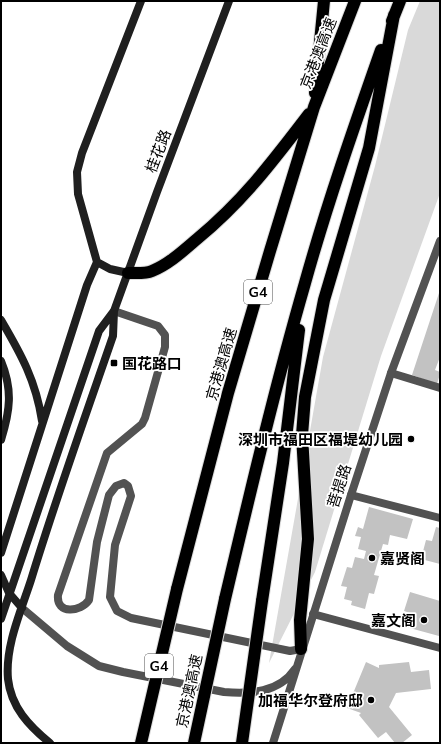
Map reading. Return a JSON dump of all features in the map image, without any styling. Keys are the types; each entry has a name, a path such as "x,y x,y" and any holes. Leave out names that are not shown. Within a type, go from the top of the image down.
{"highway":[{"path":"128,273 150,272 161,266 185,250 220,220 263,174 314,107 324,1"},
{"name":"京港澳高速","path":"141,743 177,589 231,386 314,107 355,1"},
{"name":"京港澳高速","path":"194,743 225,599 262,442 306,282 359,114 400,1"},
{"path":"301,649 300,620 308,540 302,435 305,398 324,300 370,142 394,15"},
{"path":"242,743 283,463 306,282"}],"main road":[{"path":"1,553 87,285 97,262 78,194 77,172 82,153 141,1"},
{"name":"桂花路","path":"114,311 229,1"},
{"path":"97,262 110,269 128,273"},
{"path":"1,619 99,331 114,311"},
{"path":"50,743 30,725 18,711 10,690 7,666 9,651 113,336 114,311"},
{"path":"1,320 19,349 33,380 42,423"},
{"path":"1,361 8,385 10,404 1,440"},
{"path":"1,575 9,593 22,608"}],"street":[{"name":"菩提路","path":"273,743 301,649 351,495 392,373 440,241"},
{"path":"114,311 158,326 165,335 165,347 142,424 111,449 104,461 58,595 60,604 64,608 72,610 86,604 89,600 97,542 109,495 116,486 124,483 128,486 131,496 114,551 110,597 117,611 131,618 290,651 301,649"},
{"path":"392,373 440,388"},
{"path":"351,495 440,518"},
{"path":"22,608 84,658 99,666 138,675 224,692 254,693 283,682 291,675 298,663"},
{"path":"313,614 440,648"}],"shaded area":[{"path":"420,1 440,1 440,193 381,356 315,572 269,663 323,357 375,166 408,30"}],"building":[{"path":"440,290 440,357 435,370 440,372 440,374 437,384 412,375"},
{"name":"嘉贤阁","path":"369,507 413,519 407,539 390,535 388,545 383,544 374,575 379,576 374,594 369,593 365,609 351,605 352,601 344,599 347,587 341,586 347,567 352,568 355,557 364,559 366,551 358,549 361,537 355,536 358,527 363,529"},
{"path":"436,527 440,528 440,564 421,559 426,540 432,541"},
{"name":"嘉文阁","path":"410,592 440,601 439,636 406,627 410,613 404,611"},
{"name":"加福华尔登府邸","path":"366,662 379,668 379,665 409,662 411,672 429,670 431,689 396,693 389,707 412,735 402,743 395,743 386,732 378,738 359,715 361,713 347,708"}],"place":[{"name":"国花路口","path":"114,363"},
{"name":"深圳市福田区福堤幼儿园","path":"411,439"},
{"name":"嘉贤阁","path":"372,558"},
{"name":"嘉文阁","path":"424,620"},
{"name":"加福华尔登府邸","path":"371,700"}]}
